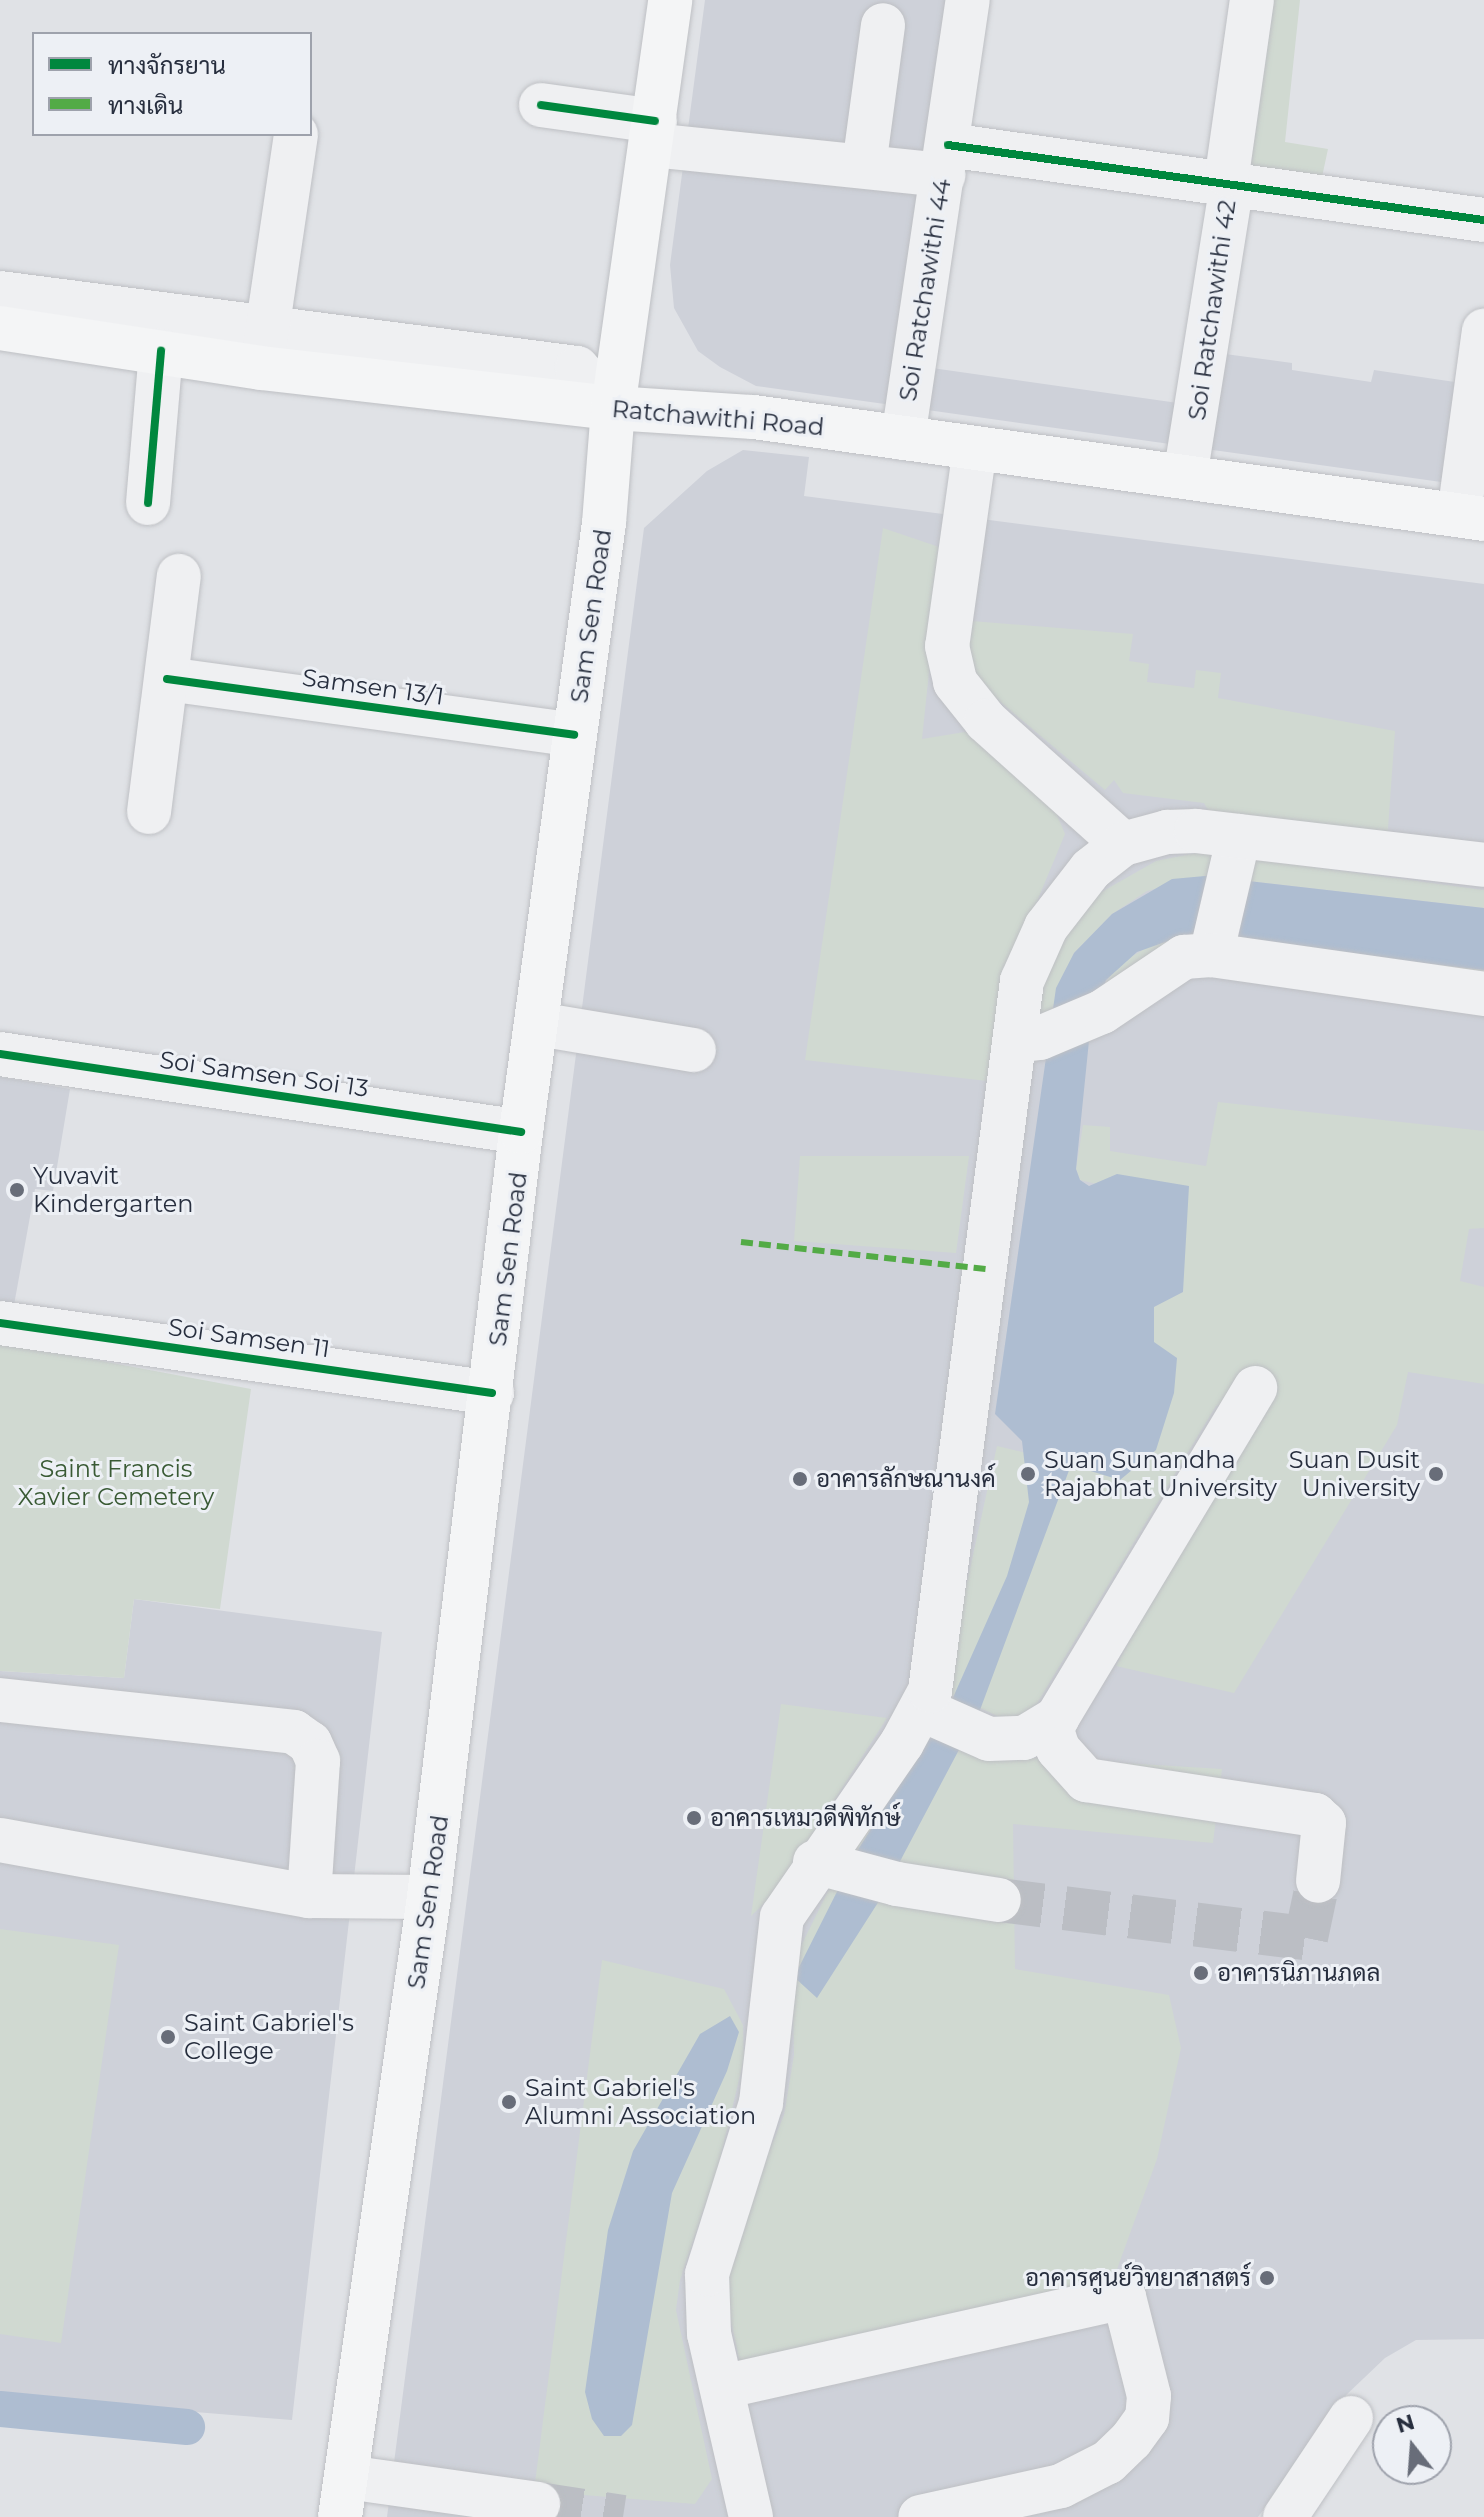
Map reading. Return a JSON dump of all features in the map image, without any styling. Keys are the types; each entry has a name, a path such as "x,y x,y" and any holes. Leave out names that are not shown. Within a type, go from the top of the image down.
{"main road":[{"name":"Sam Sen Road","path":"343,2497 429,1897 521,1132 604,523 613,408 670,0"},
{"name":"Ratchawithi Road","path":"0,328 161,351 265,348 613,408 713,412 1471,517"}],"street":[{"name":"Soi Ratchawithi 44","path":"903,438 968,0"},
{"name":"Soi Ratchawithi 42","path":"1185,477 1230,185 1227,175 1252,0"},
{"path":"864,166 883,25"},
{"path":"541,105 653,133 864,166 945,160 1230,185 1484,220"},
{"path":"0,293 265,348 296,136"},
{"path":"1471,517 1484,331"},
{"path":"148,503 161,351"},
{"path":"975,448 947,646 955,682 986,721 1123,844"},
{"path":"149,812 179,576"},
{"name":"Samsen 13/1","path":"167,679 574,735"},
{"path":"751,2517 704,2301 707,2274 761,2103 782,1917 828,1866 902,1743 928,1712 1028,1040 1022,981 1046,927 1091,869 1123,844 1167,832 1234,854 1484,865"},
{"path":"1212,950 1234,854"},
{"path":"1028,1040 1102,1012 1157,971 1184,957 1212,950 1484,994"},
{"path":"538,1024 694,1050"},
{"name":"Soi Samsen Soi 13","path":"0,1054 521,1132"},
{"name":"Soi Samsen 11","path":"0,1323 492,1393"},
{"path":"928,1712 989,1739 1024,1738 1050,1724 1255,1388"},
{"path":"0,1700 294,1732 310,1743 318,1761 309,1896"},
{"path":"1050,1724 1058,1749 1086,1780 1315,1815 1324,1823 1318,1881"},
{"path":"0,1840 309,1896 429,1897"},
{"path":"828,1866 897,1884 999,1900"},
{"path":"722,2387 1124,2297 1149,2396 1147,2418 1131,2440 1108,2462 1061,2486 920,2517"},
{"path":"1285,2517 1351,2418"},
{"path":"343,2497 538,2504"}],"shaded area":[{"path":"705,0 977,0 911,365 1199,406 1210,352 1292,363 1292,370 1371,382 1374,370 1475,385 1484,488 756,386 720,367 698,351 674,308 670,265"},
{"name":"Suan Sunandha Rajabhat University","path":"743,450 809,457 804,496 1484,584 1484,2339 1416,2340 1385,2358 1343,2398 1258,2517 387,2517 644,528 707,471"},
{"name":"Yuvavit Kindergarten","path":"0,1077 70,1089 53,1191 35,1189 14,1305 0,1303"},
{"name":"Saint Gabriel's College","path":"134,1599 382,1632 292,2420 0,2396 0,1671 124,1678"}],"green space":[{"path":"1268,0 1300,0 1285,142 1328,149 1319,191 1247,180"},
{"path":"883,528 942,548 922,739 971,731 1055,810 1065,834 1018,947 1002,1000 987,1081 805,1060"},
{"path":"971,621 1133,634 1129,661 1149,664 1147,682 1194,688 1196,670 1221,673 1218,698 1395,731 1387,842 1212,817 1204,803 1123,793 1114,780 1105,790 973,679 964,651"},
{"path":"1200,852 1484,890 1484,908 1205,876 1147,891 1112,914 1074,953 1052,1010 1039,1023 1040,988 1053,948 1098,894 1156,861"},
{"path":"1185,935 1484,970 1484,975 1259,946 1096,996 1119,964 1155,943"},
{"path":"1218,1102 1484,1131 1484,1228 1469,1229 1460,1281 1484,1287 1484,1384 1408,1372 1397,1425 1234,1693 1116,1666 1257,1406 1229,1402 1216,1406 1032,1712 1006,1720 943,1691 997,1446 1071,1464 1154,1342 1154,1307 1117,1174 1101,1185 1080,1180 1076,1169 1083,1125 1110,1127 1110,1151 1206,1166"},
{"path":"800,1156 969,1156 956,1253 794,1241"},
{"name":"Saint Francis Xavier Cemetery","path":"0,1342 251,1389 220,1609 134,1599 124,1678 0,1671"},
{"path":"781,1704 887,1718 774,1894 751,1916"},
{"path":"925,1728 1007,1756 1222,1769 1213,1843 1013,1824 1015,1969 1169,1995 1181,2048 1157,2159 1112,2283 741,2368 725,2293 728,2250 784,2115 794,2055 792,1964 858,1831"},
{"path":"0,1929 119,1945 61,2343 0,2334"},
{"path":"602,1960 724,1989 743,2025 744,2059 718,2167 680,2280 676,2310 712,2479 695,2504 534,2491"}],"water":[{"path":"1205,876 1484,908 1484,970 1185,935 1137,952 1106,980 1091,1021 1076,1169 1080,1180 1089,1186 1117,1174 1189,1186 1183,1292 1154,1307 1154,1342 1177,1358 1174,1393 1156,1450 1120,1480 1071,1465 980,1710 879,1901 817,1998 794,1977 859,1848 951,1702 1007,1576 1029,1502 1022,1441 995,1414 1056,988 1074,953 1112,914 1172,879"},
{"path":"730,2016 739,2032 727,2071 672,2193 632,2425 621,2436 604,2436 592,2419 585,2392 608,2230 633,2151 700,2034"}],"waterway":[{"path":"0,2409 187,2427"}],"tunnel":[{"path":"999,1900 1306,1938 1318,1881"},
{"path":"538,2504 623,2517"}],"marked path":[{"path":"741,1242 986,1269"}],"cycle path":[{"path":"541,105 655,121"},
{"path":"948,145 1484,220"},
{"path":"148,503 161,351"},
{"path":"167,679 574,735"},
{"path":"0,1054 521,1132"},
{"path":"0,1323 492,1393"}],"place":[{"name":"Yuvavit Kindergarten","path":"17,1190"},
{"name":"Suan Sunandha Rajabhat University","path":"1028,1474"},
{"name":"Suan Dusit University","path":"1436,1474"},
{"name":"อาคารลักษณานงค์","path":"800,1479"},
{"name":"อาคารเหมวดีพิทักษ์","path":"694,1818"},
{"name":"อาคารนิภานภดล","path":"1201,1973"},
{"name":"Saint Gabriel's College","path":"168,2037"},
{"name":"Saint Gabriel's Alumni Association","path":"509,2102"},
{"name":"อาคารศูนย์วิทยาสาสตร์","path":"1267,2278"}]}
